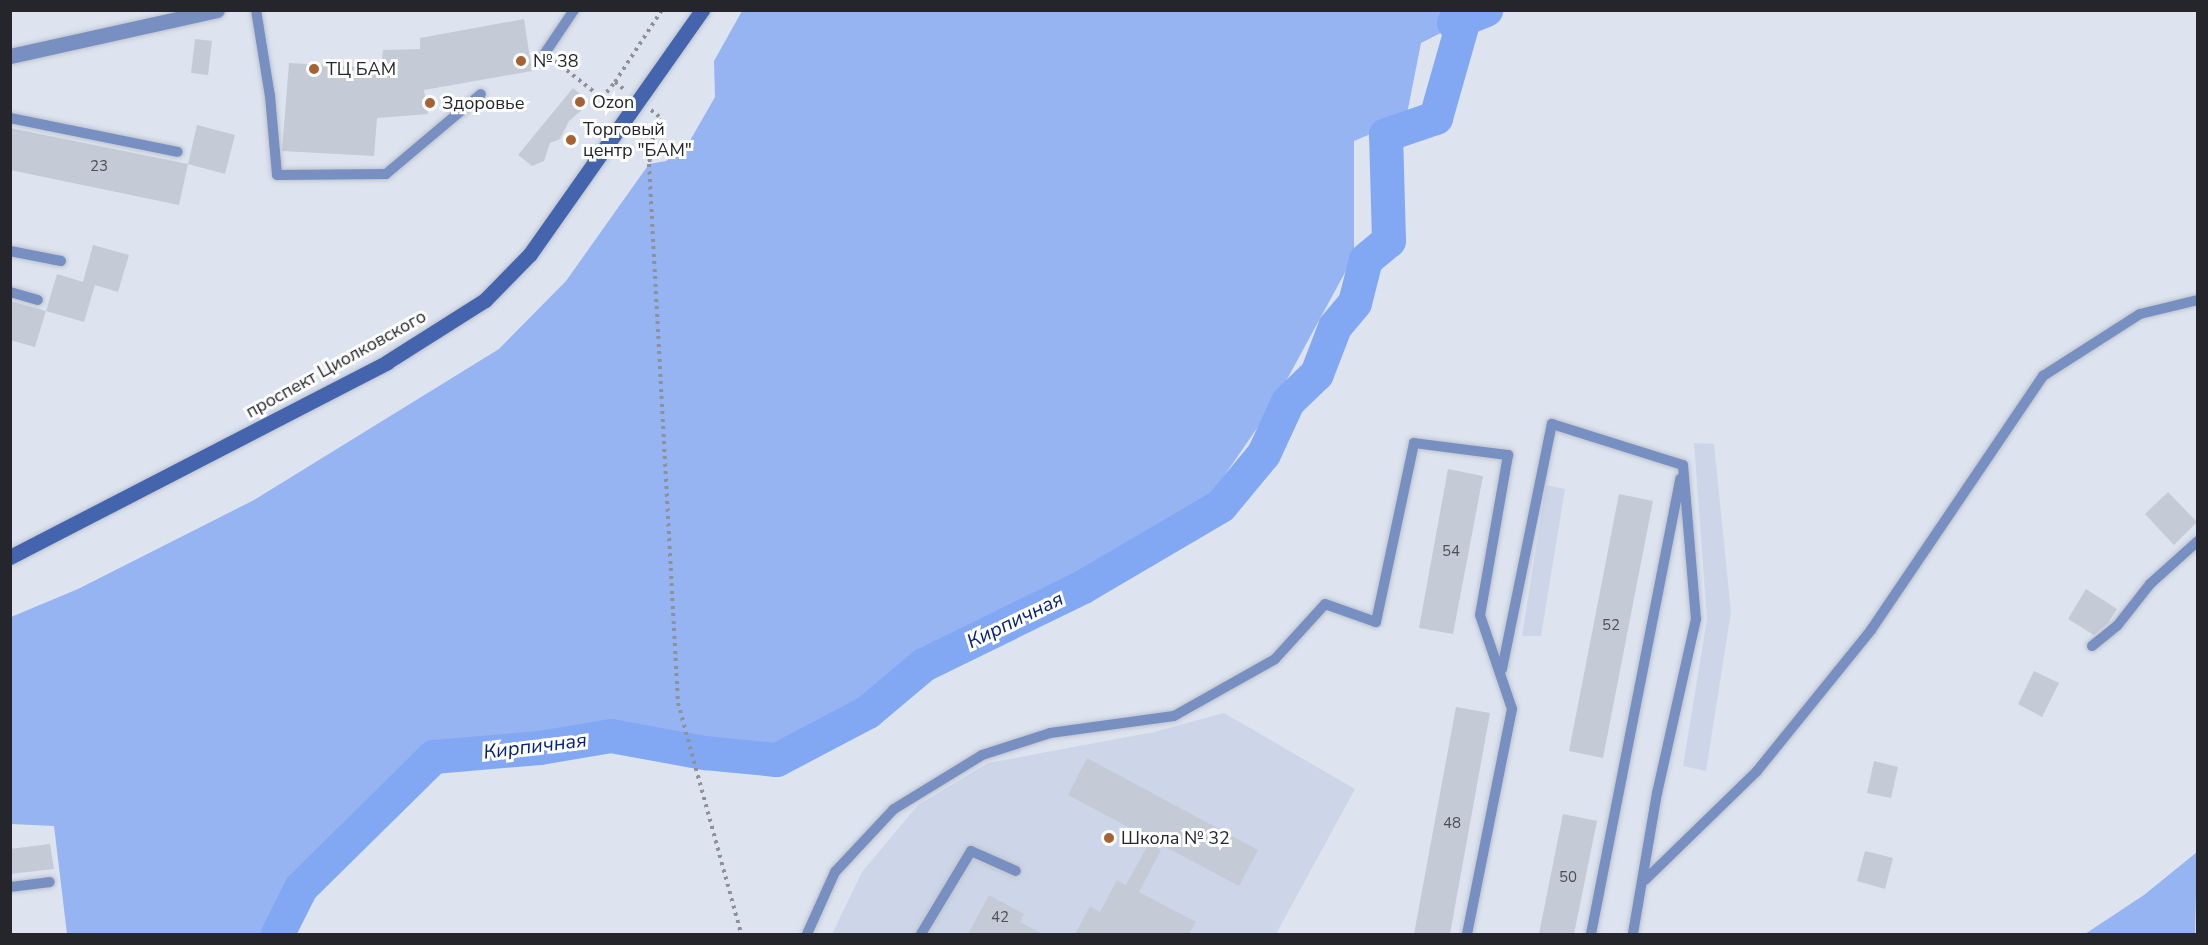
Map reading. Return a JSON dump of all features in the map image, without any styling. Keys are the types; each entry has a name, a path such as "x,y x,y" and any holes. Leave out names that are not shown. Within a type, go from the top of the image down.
{"main road":[{"name":"проспект Циолковского","path":"10,557 387,362 485,300 530,254 702,10"}],"street":[{"path":"10,56 217,10"}],"lane":[{"path":"256,10 270,96 277,175 386,174 481,94"},
{"path":"545,53 574,10"},
{"path":"10,118 178,152"},
{"path":"10,251 61,261"},
{"path":"10,292 38,300"},
{"path":"1645,880 1756,771 1870,630 2043,376 2140,314 2192,301 2198,293"},
{"path":"1502,670 1552,424 1683,465"},
{"path":"807,934 835,872 894,809 982,755 1050,733 1174,716 1275,659 1325,604 1376,622 1414,443 1508,454 1479,615 1502,670 1512,710 1467,934"},
{"path":"1633,934 1645,880 1657,793 1696,619 1683,465"},
{"path":"1591,934 1683,465"},
{"path":"2092,646 2117,626 2150,584 2198,541"},
{"path":"921,934 971,851 1016,871"},
{"path":"10,887 50,882"}],"path":[{"path":"615,82 662,10"},
{"path":"545,53 578,80"},
{"path":"649,164 678,704 741,934"}],"shaded area":[{"path":"742,11 1484,11 1421,43 1406,119 1354,141 1354,256 1273,405 1213,492 1137,547 778,742 692,757 585,735 414,760 274,910 263,934 67,934 54,826 11,824 11,617 78,589 254,500 499,349 566,281 649,164 666,161 688,144 715,97 714,61"},
{"path":"1694,443 1714,444 1731,612 1706,771 1683,766 1707,619"},
{"path":"1546,485 1565,489 1541,636 1522,636"},
{"name":"Школа № 32","path":"1224,713 1355,789 1276,934 832,934 862,872 918,805 988,763 1154,732"},
{"path":"2197,852 2195,934 2085,934 2144,895"}],"building":[{"path":"524,19 532,71 424,90 428,114 377,118 374,156 282,151 289,63 381,68 383,50 420,49 420,38"},
{"path":"195,39 212,41 208,75 191,73"},
{"path":"573,88 586,99 584,108 569,121 560,139 550,143 544,161 532,166 518,155"},
{"path":"197,125 235,135 225,174 188,164"},
{"path":"10,128 188,164 179,205 10,170"},
{"path":"93,245 129,255 118,292 95,285 84,322 46,311 57,274 83,282"},
{"path":"10,301 46,311 35,347 10,340"},
{"path":"1448,469 1483,476 1453,634 1419,628"},
{"path":"2168,492 2197,522 2174,545 2145,514"},
{"path":"1619,494 1653,501 1603,758 1569,751"},
{"path":"2086,589 2117,609 2108,623 2094,635 2068,619"},
{"path":"2034,671 2059,683 2042,717 2018,704"},
{"path":"1456,707 1490,713 1450,934 1414,934"},
{"path":"1087,758 1258,850 1239,886 1068,795"},
{"path":"1874,761 1898,767 1891,798 1867,793"},
{"path":"1563,814 1597,821 1574,934 1539,934"},
{"path":"1149,843 1161,850 1139,892 1196,922 1189,934 1075,934 1090,906 1100,912 1117,880 1126,885"},
{"path":"50,844 54,869 10,874 10,849"},
{"path":"1865,851 1893,858 1885,889 1857,881"},
{"path":"989,895 1024,914 1020,922 1043,934 968,934"}],"waterway":[{"name":"Кирпичная","path":"278,934 301,888 434,757 540,748 611,736 705,753 777,760 868,712 924,665 1083,587 1221,506 1264,454 1288,402 1317,374 1335,327 1355,303 1366,260 1389,241 1386,135 1436,118 1464,20 1454,23 1487,10"}],"place":[{"name":"№ 38","path":"521,61"},
{"name":"ТЦ БАМ","path":"314,69"},
{"name":"Ozon","path":"580,102"},
{"name":"Здоровье","path":"430,103"},
{"name":"Торговый центр \"БАМ\"","path":"571,140"},
{"name":"Школа № 32","path":"1109,838"}]}
